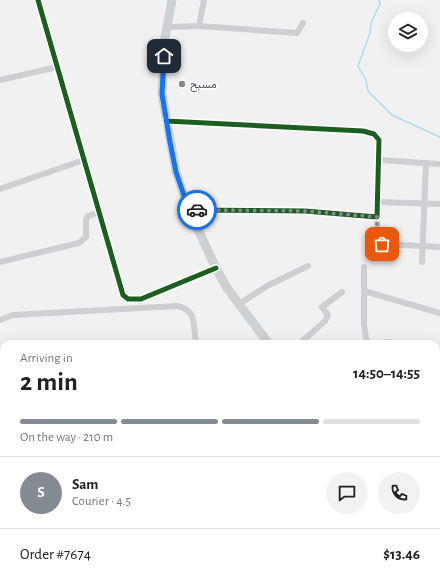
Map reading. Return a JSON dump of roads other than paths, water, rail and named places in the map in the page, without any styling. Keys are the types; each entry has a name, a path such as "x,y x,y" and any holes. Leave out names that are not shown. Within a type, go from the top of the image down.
{"main road":[{"path":"172,0 164,43 162,94 176,172 189,210 216,268 227,288 266,340"}],"street":[{"path":"38,0 123,295 128,299 142,299 216,268"},
{"path":"199,26 204,0"},
{"path":"167,27 199,26 297,33 303,23"},
{"path":"0,80 57,67"},
{"path":"166,121 363,131 374,134 379,140 377,217 378,242 382,244 440,247"},
{"path":"0,189 84,160"},
{"path":"379,160 440,164"},
{"path":"422,262 426,163"},
{"path":"378,202 440,204"},
{"path":"189,210 304,211 377,217"},
{"path":"0,262 80,243 86,237 86,220 88,216 100,212"},
{"path":"240,304 267,286 308,266"},
{"path":"364,267 366,340"},
{"path":"364,291 440,313"},
{"path":"304,340 325,321 328,315 322,307 342,292"},
{"path":"0,320 13,315 176,306 186,310 192,316 196,340"}],"waterway":[{"path":"379,0 380,4 371,23 370,33 358,66 366,80 368,91 392,115 440,137"}],"place":[{"name":"مسبح","path":"182,84"}]}
